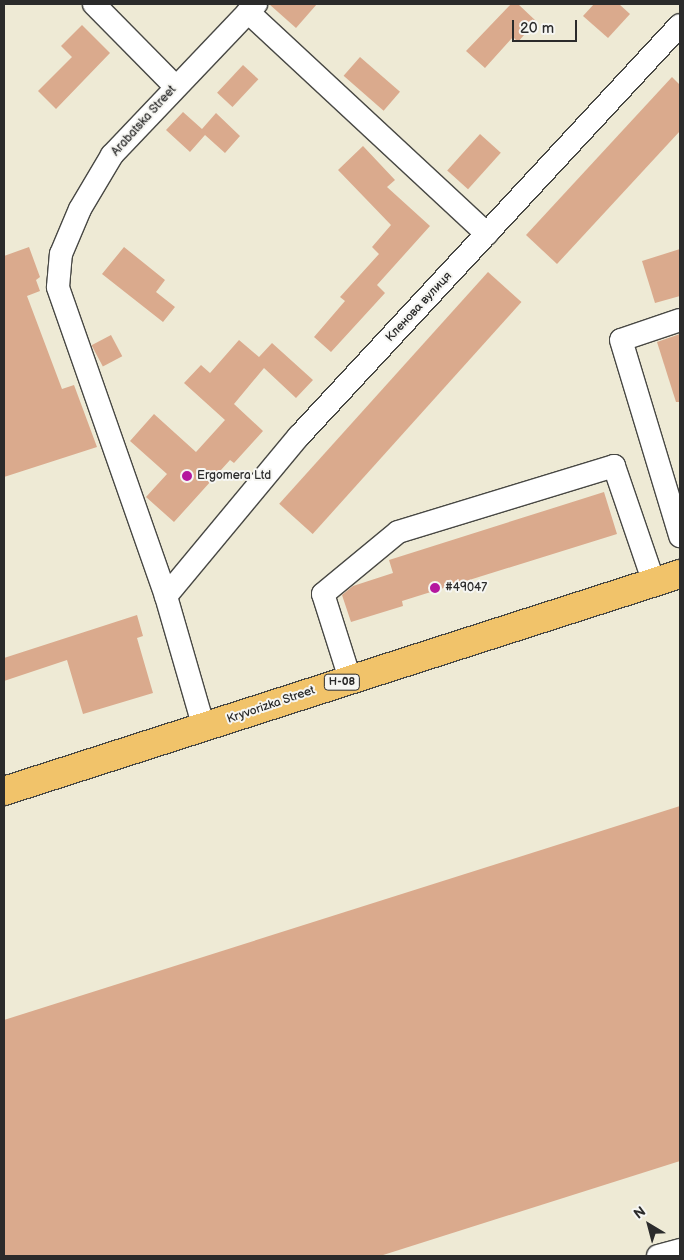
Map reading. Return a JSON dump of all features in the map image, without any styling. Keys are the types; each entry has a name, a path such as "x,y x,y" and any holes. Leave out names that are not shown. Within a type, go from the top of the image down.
{"main road":[{"name":"Kryvorizka Street","path":"4,790 204,728 350,679 680,574"}],"street":[{"path":"94,4 175,86"},
{"path":"252,8 487,234"},
{"name":"Arabatska Street","path":"166,596 58,287 61,254 80,209 112,156 175,86 252,8"},
{"name":"Кленова вулиця","path":"166,596 299,436 680,25"},
{"path":"680,320 621,340 680,536"},
{"path":"350,679 323,594 398,532 614,466 654,583"},
{"path":"166,596 204,728"},
{"path":"658,1256 680,1250"}],"building":[{"path":"269,4 317,4 296,28"},
{"path":"511,4 518,4 536,21 518,42 513,37 485,68 466,51"},
{"path":"594,4 619,4 630,14 608,38 583,16"},
{"path":"82,25 110,53 56,109 38,91 72,57 61,46"},
{"path":"360,57 400,92 384,111 344,76"},
{"path":"243,65 258,79 232,107 217,93"},
{"path":"672,77 680,85 680,131 557,264 526,235"},
{"path":"183,112 202,129 216,113 240,136 225,153 205,135 190,152 166,130"},
{"path":"480,134 501,153 468,189 447,170"},
{"path":"363,146 395,180 387,187 430,226 377,285 385,293 331,352 314,337 345,301 340,297 379,254 372,247 391,225 338,170"},
{"path":"29,247 40,277 36,280 40,291 27,296 62,389 74,385 97,447 4,477 4,256"},
{"path":"124,247 165,280 156,292 175,307 163,322 102,274"},
{"path":"680,249 680,296 655,303 642,261"},
{"path":"488,272 521,302 313,534 279,504"},
{"path":"680,334 680,402 676,402 657,342"},
{"path":"111,335 122,356 103,367 92,345"},
{"path":"239,340 259,357 272,343 313,380 296,398 264,368 234,404 263,431 234,463 230,460 174,522 146,497 167,474 130,441 154,414 196,452 225,420 184,383 201,365 210,373"},
{"path":"604,492 617,534 402,601 403,606 351,622 342,595 353,586 393,573 389,560"},
{"path":"137,615 143,636 137,638 153,693 83,714 67,660 4,681 4,658"},
{"path":"680,806 680,1161 380,1256 4,1256 4,1020"}],"place":[{"name":"Ergomera Ltd","path":"187,476"},
{"name":"#49047","path":"435,588"}]}
